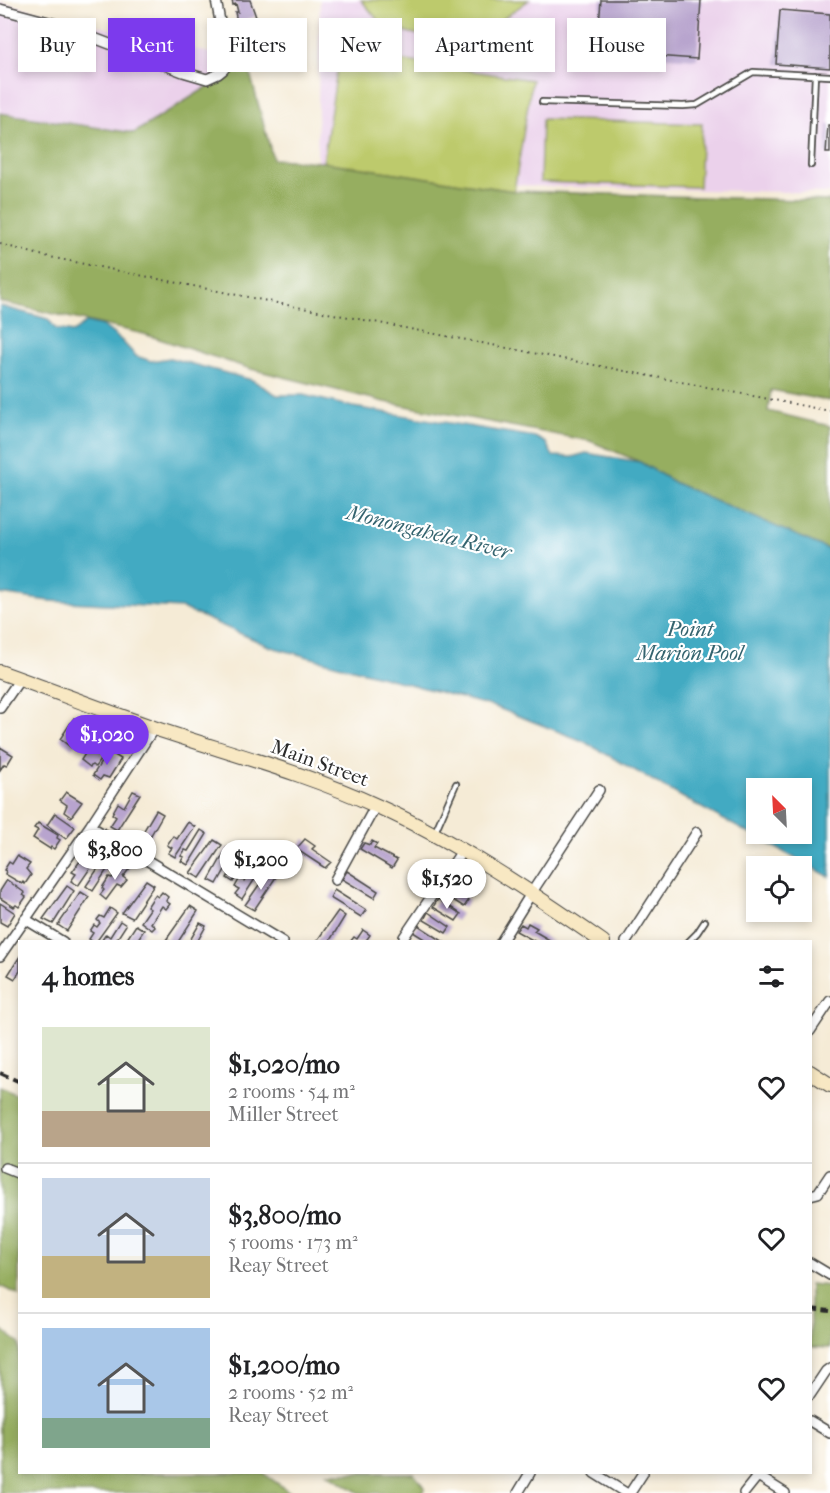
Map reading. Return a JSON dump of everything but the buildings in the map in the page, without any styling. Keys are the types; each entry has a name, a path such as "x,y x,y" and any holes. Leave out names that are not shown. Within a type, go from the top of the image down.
{"main road":[{"name":"Main Street","path":"0,672 154,728 300,776 376,805 434,834 532,892 600,940"},
{"path":"812,1073 830,1085"}],"street":[{"path":"0,9 60,25 207,79 218,74 228,64 216,0"},
{"path":"0,708 20,679"},
{"path":"0,956 90,826 154,728"},
{"path":"502,940 599,790"},
{"path":"335,880 376,805"},
{"path":"90,826 280,940"},
{"path":"627,940 697,832"},
{"path":"404,937 462,850"},
{"path":"25,919 60,940"},
{"path":"812,1028 830,1001"},
{"path":"5,1168 18,1173"},
{"path":"814,1194 830,1175"},
{"path":"812,1264 830,1275"},
{"path":"812,1392 830,1368"},
{"path":"812,1422 830,1433"},
{"path":"518,1493 530,1474"},
{"path":"596,1474 628,1493 642,1474"},
{"path":"744,1493 757,1474 785,1493"}],"lane":[{"path":"542,102 697,105 753,72 830,76"},
{"path":"811,165 815,75"},
{"path":"434,834 456,784"},
{"path":"690,940 705,921"}],"path":[{"path":"0,244 40,255 293,306 830,411"}],"shaded area":[{"path":"320,0 830,0 830,193 530,186 317,161 319,54 319,72 402,72 402,18 320,18"},
{"path":"0,2 66,18 18,18 18,72 96,72 96,25 108,28 108,72 195,72 195,49 207,52 207,72 231,72 134,133 0,113"}],"green space":[{"path":"361,0 529,0 504,18 414,18 414,34 402,31 402,18 376,18"},
{"path":"402,60 414,62 414,72 479,72 532,80 514,191 323,162 337,72 402,72"},
{"path":"231,72 250,72 273,159 323,162 514,191 830,201 830,401 771,390 768,411 830,426 830,550 675,483 640,462 590,441 385,402 251,369 144,334 0,302 0,113 134,133"},
{"path":"542,119 702,124 699,187 540,182"},
{"path":"0,1087 18,1096 18,1295 0,1286"},
{"path":"812,1284 830,1286 830,1348 812,1347"},
{"path":"0,1328 18,1342 18,1474 264,1474 291,1493 0,1493"},
{"path":"329,1474 415,1474 425,1489 423,1493 359,1493"}],"water":[{"name":"Point Marion Pool","path":"0,306 48,319 56,329 73,332 87,322 103,326 136,356 151,361 170,358 252,380 277,395 303,395 353,407 535,437 546,443 553,456 572,457 586,453 640,462 675,483 830,550 830,877 812,867 812,856 791,856 769,844 812,844 812,778 746,778 746,832 583,741 495,707 271,647 182,608 49,601 0,594"}],"railway":[{"path":"0,1073 18,1081"},
{"path":"812,1309 830,1311"}],"water label":[{"name":"Monongahela River","path":"429,532"}]}
